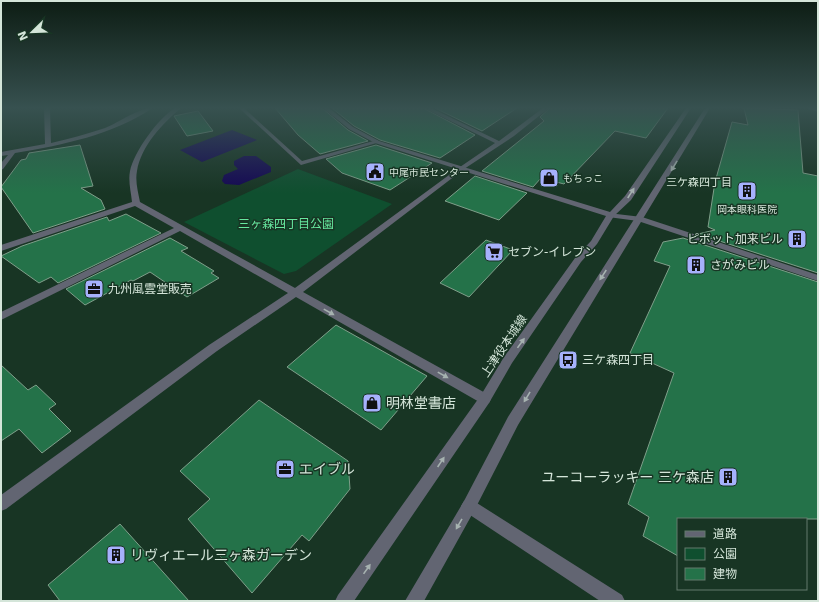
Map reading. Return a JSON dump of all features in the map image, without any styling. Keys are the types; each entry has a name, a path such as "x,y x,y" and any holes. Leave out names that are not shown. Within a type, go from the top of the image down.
{"street":[{"path":"48,136 48,145"},
{"path":"1,154 48,145 82,136"},
{"path":"136,203 134,167 140,153 152,136"},
{"path":"272,136 302,163 377,142"},
{"path":"366,136 377,142 611,215 639,219 818,278"},
{"path":"485,136 499,143"},
{"path":"1,504 213,348 295,294 462,168 508,136"},
{"name":"上津役本城線","path":"344,601 485,399 508,360 611,215 628,198 670,136"},
{"path":"414,601 469,506 513,421 691,136"},
{"path":"1,168 13,152"},
{"path":"1,248 136,203 295,294 485,399"},
{"path":"1,316 180,228"},
{"path":"469,506 616,601"}],"green space":[{"name":"三ヶ森四丁目公園","path":"298,169 392,204 296,271 284,274 184,222"}],"shaded area":[{"path":"216,136 247,136 257,140 202,162 180,150"},
{"path":"244,156 256,156 271,167 271,172 239,185 225,184 222,181 224,175 238,169 234,165 234,161"}],"building":[{"path":"299,136 359,136 368,141 320,154"},
{"path":"373,136 473,136 440,158 380,140"},
{"path":"525,136 610,136 564,184 541,178 533,187 482,171"},
{"path":"728,136 800,136 803,173 818,176 818,273 698,234 715,230 708,227 715,182"},
{"path":"80,145 93,186 81,188 101,200 105,209 33,233 1,187 21,160 26,159 29,153"},
{"path":"376,145 432,163 390,190 342,173 326,159"},
{"path":"475,176 527,193 499,220 445,201"},
{"path":"126,214 161,233 58,283 51,277 39,283 1,256 22,246 107,217 109,221"},
{"path":"170,238 188,248 181,251 214,271 211,273 219,278 187,297 150,272 133,281 131,280 85,305 66,289"},
{"path":"683,238 818,282 818,519 677,518 677,555 643,536 649,517 628,504 674,373 630,353 670,266 654,261 663,242"},
{"path":"486,240 513,250 469,297 440,283"},
{"name":"明林堂書店","path":"336,325 427,376 381,430 287,367"},
{"path":"1,365 28,390 36,385 56,404 49,409 71,431 42,453 19,429 1,441"},
{"name":"エイブル","path":"259,400 348,461 350,489 309,541 302,535 252,593 188,519 210,499 180,471"},
{"name":"リヴィエール三ヶ森ガーデン","path":"120,524 189,601 60,601 48,585"}],"place":[{"name":"中尾市民センター","path":"375,172"},
{"name":"もちっこ","path":"549,178"},
{"name":"岡本眼科医院","path":"747,191"},
{"name":"ピボット加来ビル","path":"797,239"},
{"name":"セブン-イレブン","path":"494,252"},
{"name":"さがみビル","path":"696,265"},
{"name":"九州風雲堂販売","path":"94,289"},
{"name":"三ケ森四丁目","path":"568,360"},
{"name":"明林堂書店","path":"372,403"},
{"name":"エイブル","path":"285,469"},
{"name":"ユーコーラッキー 三ケ森店","path":"728,477"},
{"name":"リヴィエール三ヶ森ガーデン","path":"116,555"}],"district":[{"name":"三ケ森四丁目","path":"699,182"}]}
